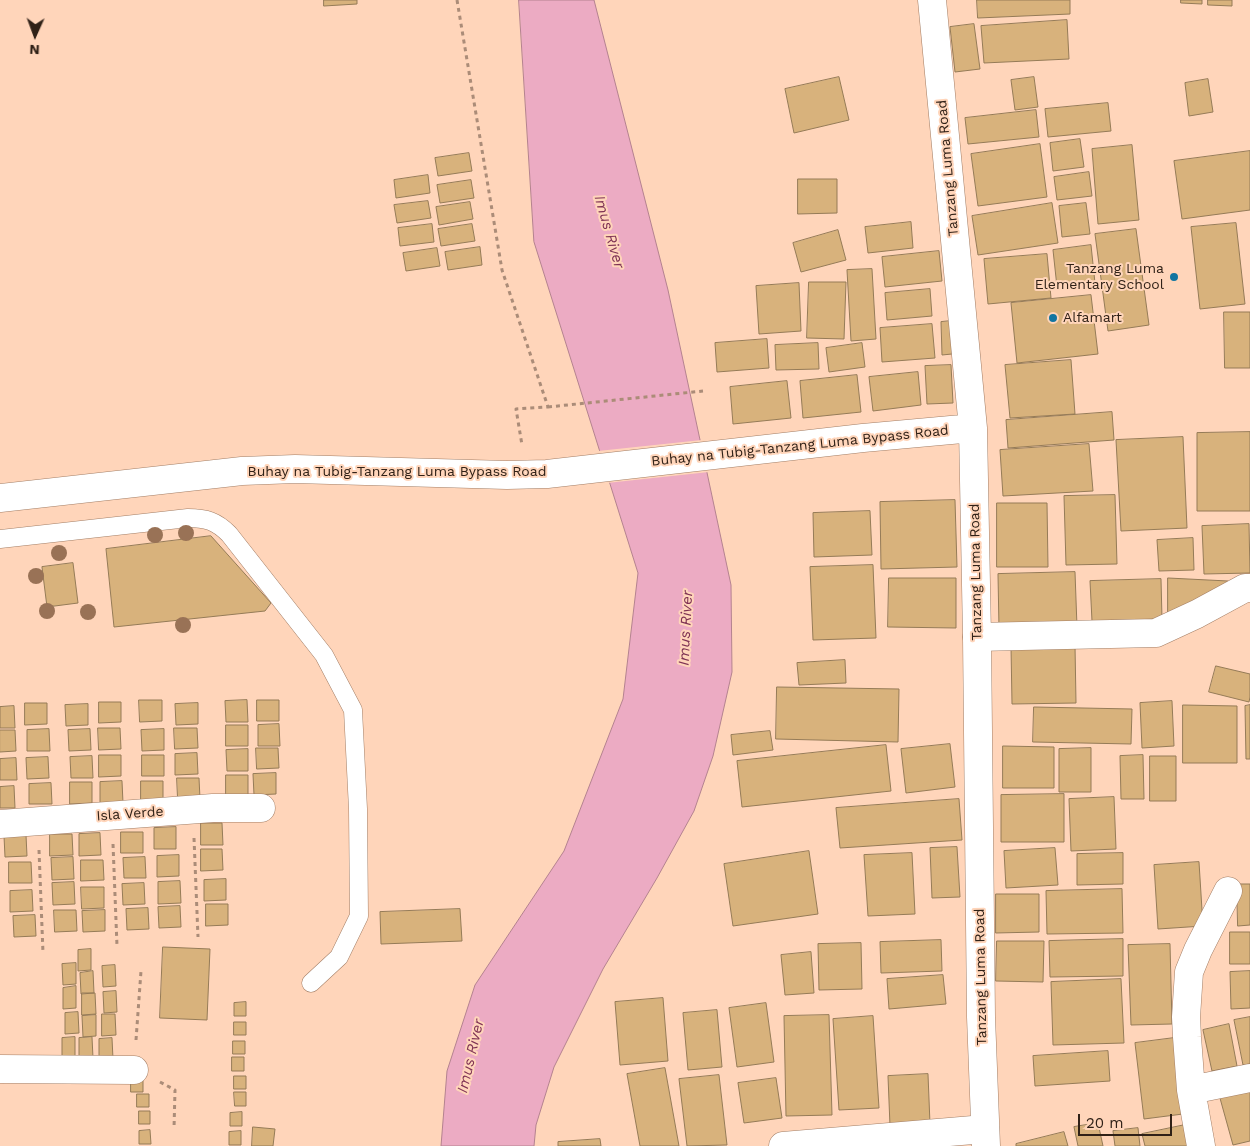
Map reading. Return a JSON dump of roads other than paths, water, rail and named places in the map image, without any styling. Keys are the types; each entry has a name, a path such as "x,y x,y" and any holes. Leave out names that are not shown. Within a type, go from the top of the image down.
{"street":[{"name":"Tanzang Luma Road","path":"932,0 973,428 981,1017 986,1138"},
{"name":"Buhay na Tubig-Tanzang Luma Bypass Road","path":"0,498 242,471 295,469 527,475 862,438 973,428"},
{"path":"977,637 1156,633 1197,614 1245,588 1250,588"},
{"name":"Isla Verde","path":"0,824 213,808 261,808"},
{"path":"1201,1146 1191,1090 1186,1018 1189,972 1228,890"},
{"path":"0,1069 134,1070"},
{"path":"1191,1090 1250,1078"},
{"path":"783,1146 986,1138"}],"lane":[{"path":"0,538 188,518 212,521 222,526 229,534 324,655 354,710 358,809 359,916 339,957 312,983"}],"water":[{"name":"Imus River","path":"519,0 594,0 668,290 731,585 732,672 713,756 694,811 603,969 554,1067 536,1125 534,1146 441,1146 447,1071 475,985 564,851 623,699 638,573 534,242"}],"place":[{"name":"Tanzang Luma Elementary School","path":"1174,277"},
{"name":"Alfamart","path":"1053,318"}]}
